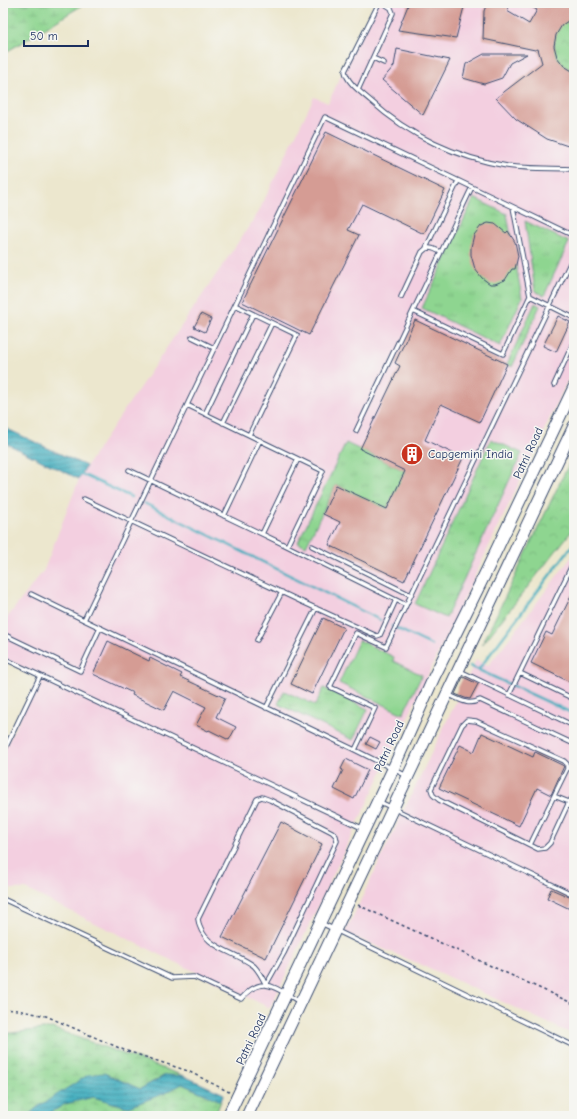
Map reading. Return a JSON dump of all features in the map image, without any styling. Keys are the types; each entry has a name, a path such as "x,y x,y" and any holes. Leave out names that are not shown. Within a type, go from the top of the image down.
{"main road":[{"name":"Patni Road","path":"228,1116 378,801 434,677 574,387"},
{"path":"248,1116 574,426"}],"lane":[{"path":"379,3 345,71 358,90 380,110 408,129 430,141 467,156 506,166 574,169"},
{"path":"358,90 394,13 391,8 383,3"},
{"path":"373,58 384,63"},
{"path":"84,620 325,117 572,235 574,239"},
{"path":"401,297 458,181"},
{"path":"356,431 472,187"},
{"path":"413,311 503,354 530,296 514,207"},
{"path":"426,248 430,247 441,252"},
{"path":"355,750 375,708 330,687 356,633 386,647 574,255"},
{"path":"530,296 574,318"},
{"path":"235,305 297,335 249,435"},
{"path":"205,414 253,314"},
{"path":"223,423 272,323"},
{"path":"192,337 214,348"},
{"path":"554,385 574,341"},
{"path":"187,405 323,471 286,546"},
{"path":"224,516 260,440"},
{"path":"262,534 298,459"},
{"path":"128,470 396,600 405,607"},
{"path":"84,499 377,636 380,635 396,600"},
{"path":"312,546 411,595"},
{"path":"509,694 574,561"},
{"path":"257,640 282,592"},
{"path":"31,594 409,777"},
{"path":"266,708 316,608"},
{"path":"3,634 80,670 100,628"},
{"path":"3,658 364,829"},
{"path":"459,671 574,726"},
{"path":"520,673 574,699"},
{"path":"3,753 40,676"},
{"path":"448,694 467,702 473,703 480,700 574,744"},
{"path":"530,845 567,769 567,764 564,761 476,721 467,720 462,726 431,789 433,795 440,800 530,845 538,849 545,848 550,843 569,802 574,796"},
{"path":"554,796 569,802"},
{"path":"262,797 332,832 336,836 337,841 336,846 284,953 266,985 255,967 214,945 199,926 198,919 257,799 262,797"},
{"path":"378,801 574,895"},
{"path":"3,898 172,978 194,977 241,999 248,990 257,985 266,985 301,1003"},
{"path":"320,923 574,1046"}],"path":[{"path":"349,901 574,1004"},
{"path":"3,1009 17,1010 46,1016 124,1050 188,1071 237,1097"}],"shaded area":[{"path":"375,3 574,3 574,367 270,1008 25,889 3,889 3,753 40,676 3,658 3,623 44,570 81,474 258,213 314,97 328,103"},
{"path":"574,554 574,1035 429,968 345,933 476,660 488,666"}],"green space":[{"path":"3,3 86,3 3,54"},
{"path":"574,17 574,72 565,66 560,60 555,52 554,46 556,34 559,28 568,19"},
{"path":"474,198 507,214 522,298 500,346 422,308"},
{"path":"525,221 569,242 544,296 535,291"},
{"path":"535,303 540,306 512,367 507,364"},
{"path":"491,439 522,453 446,618 415,604"},
{"path":"346,443 405,471 387,509 336,485 306,546 298,542"},
{"path":"574,453 574,528 482,645"},
{"path":"359,640 394,657 393,661 422,675 403,714 339,683"},
{"path":"324,688 368,709 353,740 278,704 284,691 315,705"},
{"path":"52,1028 184,1076 165,1075 140,1089 104,1073 39,1106 27,1116 3,1116 3,1034"},
{"path":"182,1084 221,1101 215,1116 45,1116 65,1104 93,1097 128,1107 163,1094"}],"water":[{"path":"3,427 86,466 79,479 3,442"},
{"path":"104,1073 140,1089 166,1075 184,1076 224,1094 221,1101 182,1084 163,1094 128,1107 93,1097 65,1104 45,1116 27,1116 39,1106 88,1075"}],"building":[{"path":"409,3 465,3 456,38 398,30"},
{"path":"487,3 511,3 507,11 529,24 537,10 524,3 574,3 574,17 562,25 556,35 554,46 557,57 564,66 574,72 574,144 568,146 547,139 516,119 496,98 542,63 538,49 535,50 483,39 484,11"},
{"path":"397,49 450,60 423,115 382,80 394,66"},
{"path":"484,54 527,54 510,63 502,78 484,84 463,78 466,64"},
{"path":"326,132 445,190 424,234 362,204 348,230 359,235 309,335 242,302"},
{"path":"488,223 495,224 506,233 508,231 515,242 518,256 515,269 512,269 505,280 495,284 490,284 482,278 475,269 471,255 474,235 481,226"},
{"path":"201,314 211,319 205,332 194,327"},
{"path":"558,316 570,322 556,352 543,346"},
{"name":"Capgemini India","path":"415,320 507,364 480,422 441,404 425,440 463,458 404,581 329,545 340,522 323,514 336,485 387,509 405,471 360,449 400,366 395,363"},
{"path":"574,590 574,684 531,663 546,632 552,635"},
{"path":"323,618 344,628 312,694 291,684"},
{"path":"108,641 149,661 150,658 182,674 180,677 225,698 216,717 236,727 229,740 196,725 206,707 174,691 164,710 93,674"},
{"path":"463,677 478,684 470,699 455,694"},
{"path":"482,733 533,757 535,752 564,766 551,795 537,788 519,826 439,788 460,745 474,752"},
{"path":"370,737 380,742 376,749 366,744"},
{"path":"346,759 368,770 354,799 334,789 343,770 341,769"},
{"path":"281,822 322,844 266,958 222,937"},
{"path":"551,889 574,899 570,909 547,898"}],"waterway":[{"path":"79,473 131,497"},
{"path":"144,503 380,620"},
{"path":"479,669 574,543"},
{"path":"392,626 431,645"},
{"path":"470,666 574,714"}],"place":[{"name":"Capgemini India","path":"412,454"}]}
